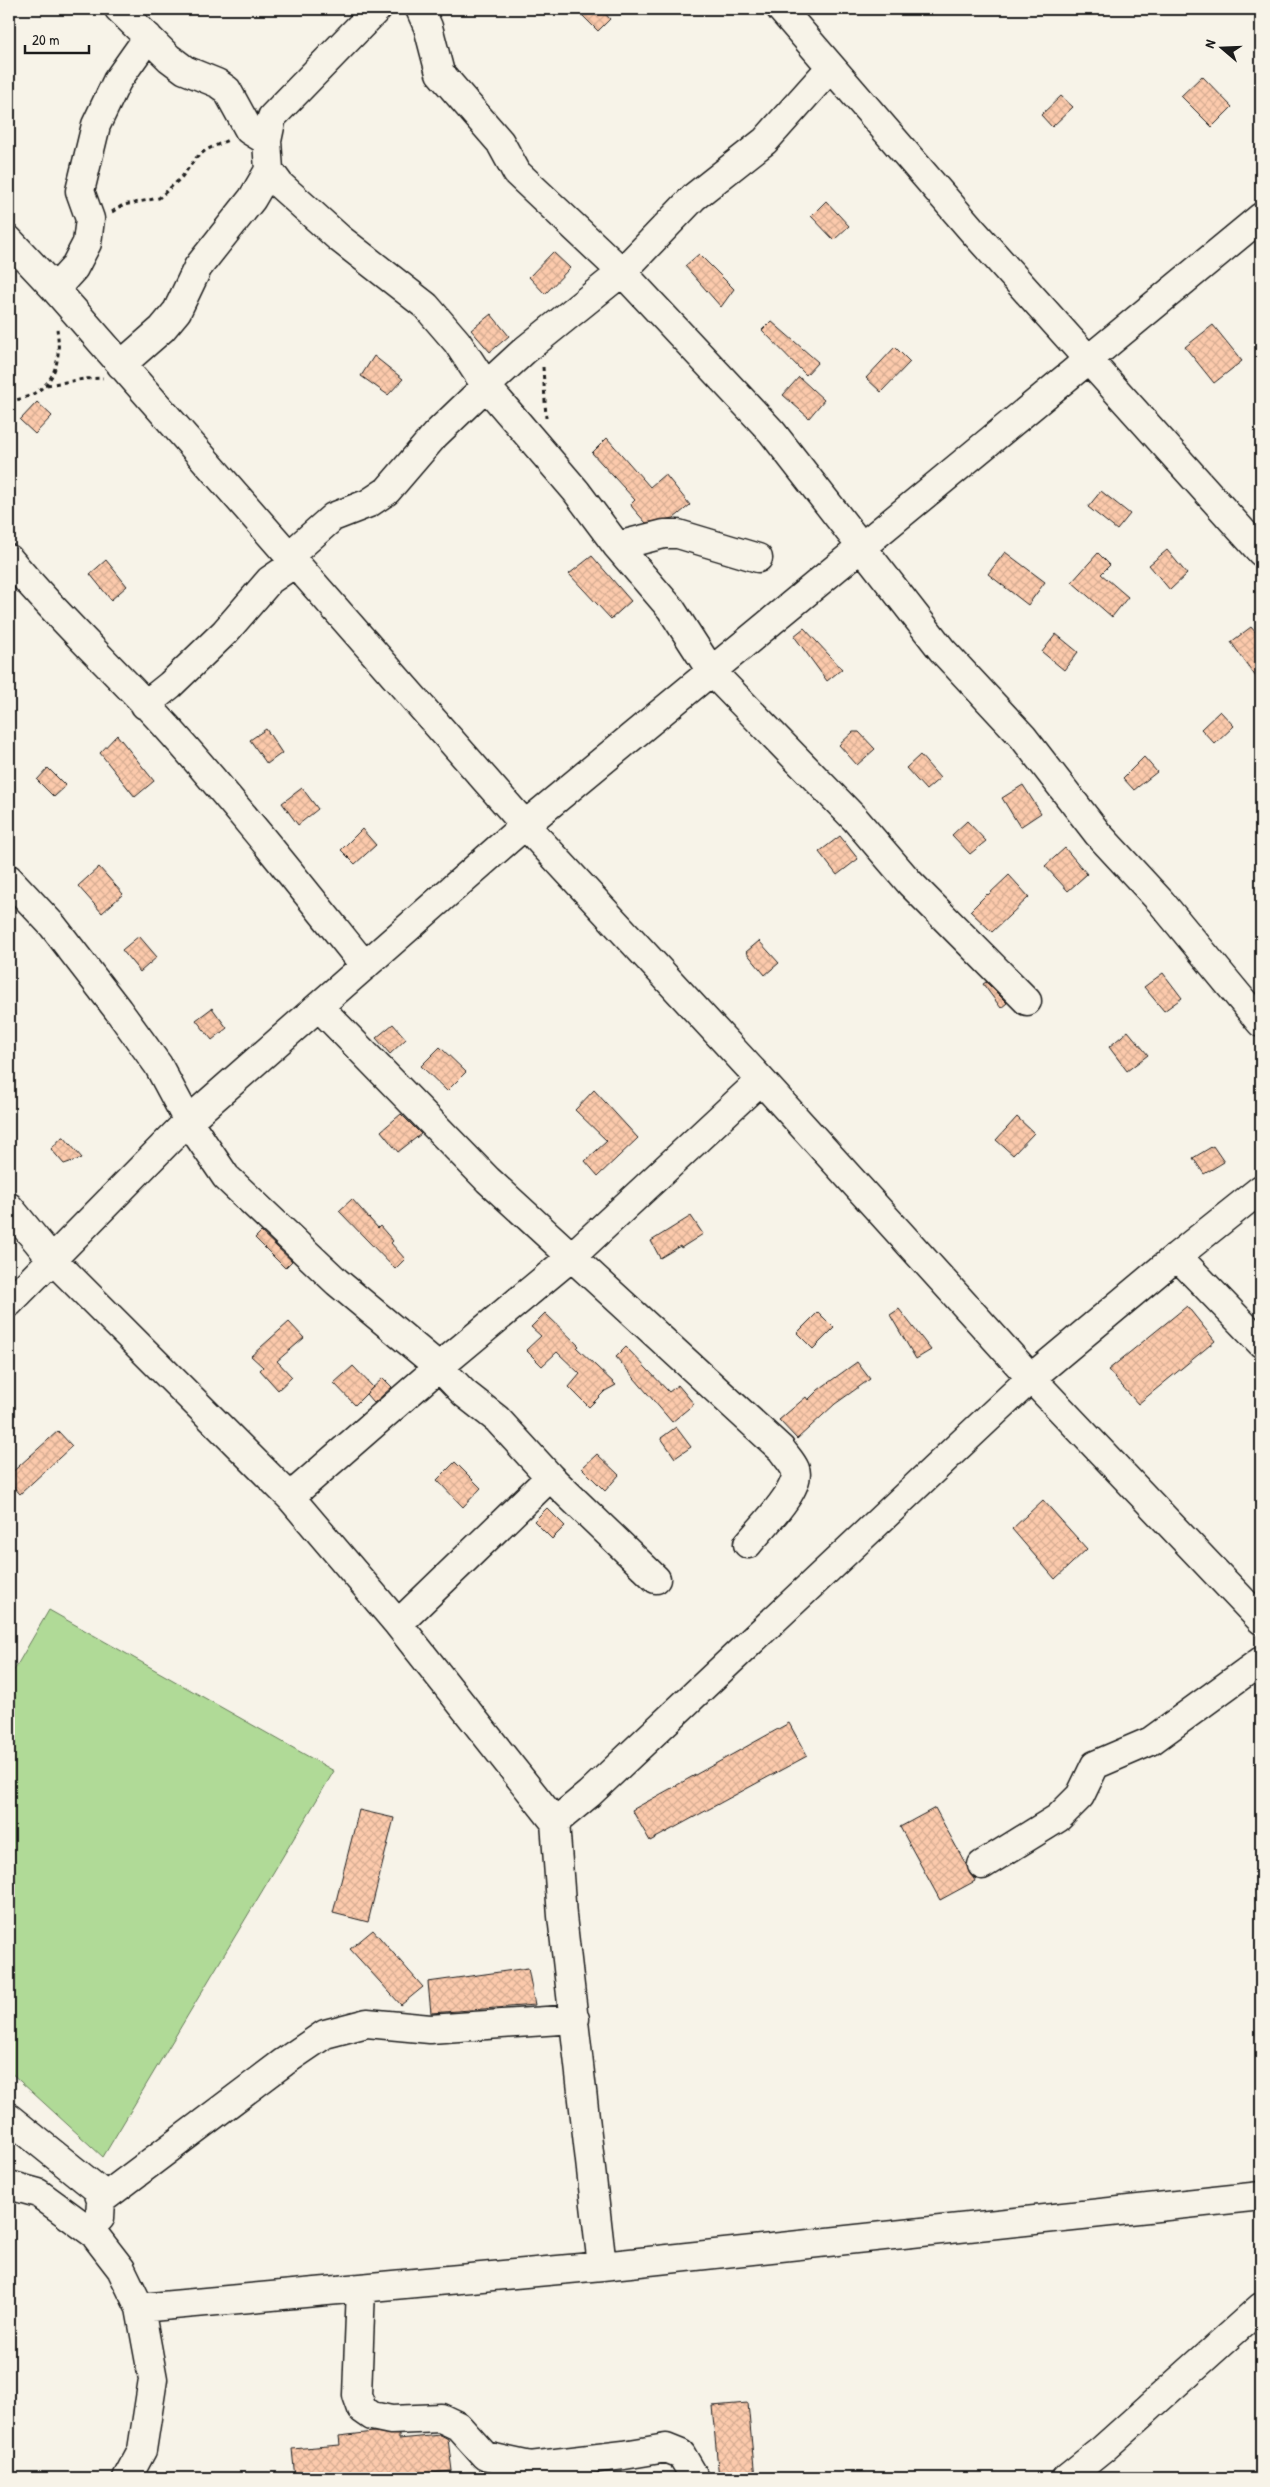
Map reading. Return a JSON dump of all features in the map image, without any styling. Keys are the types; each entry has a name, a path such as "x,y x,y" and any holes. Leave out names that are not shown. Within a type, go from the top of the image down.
{"street":[{"path":"119,9 169,58 185,70 217,83 227,90 258,135 269,170 280,185 338,238 389,275 426,306 457,342 486,386 586,504 617,546 670,609 711,671 855,819 910,884 1027,1001"},
{"path":"420,9 428,26 440,73 500,142 517,173 622,272 772,432 942,650 1023,737 1098,834 1161,902 1261,1023"},
{"path":"781,9 972,230 1261,552"},
{"path":"258,135 280,107 374,10"},
{"path":"55,289 74,268 87,244 90,219 80,191 96,125 117,81 148,37"},
{"path":"145,705 170,685 224,632 270,580 285,552 333,517 369,503 387,491 435,435 486,386 622,272 694,197 765,141 831,67"},
{"path":"126,370 177,311 198,267 252,199 269,170"},
{"path":"9,1303 51,1258 188,1121 525,826 1261,217"},
{"path":"9,240 55,289 525,826 761,1080 1031,1378 1261,1620"},
{"path":"617,546 664,534 678,534 758,558"},
{"path":"9,559 39,595 145,705 230,801 365,966"},
{"path":"9,879 53,926 118,1010 158,1065 188,1121 226,1177 337,1282 439,1367 464,1393 496,1419 550,1478 656,1579"},
{"path":"319,1006 488,1180 570,1258 781,1450 796,1470 796,1482 791,1492 748,1544"},
{"path":"290,1497 439,1367 570,1258 761,1080"},
{"path":"555,1822 596,1787 1031,1378 1177,1256 1261,1189"},
{"path":"9,1207 51,1258 290,1497 398,1624 555,1822 562,1916 602,2266"},
{"path":"1177,1256 1261,1343"},
{"path":"398,1624 550,1478"},
{"path":"982,1865 1058,1818 1080,1796 1095,1765 1151,1741 1261,1662"},
{"path":"101,2200 284,2062 325,2034 367,2023 430,2029 575,2019"},
{"path":"9,2118 97,2189 101,2200 100,2218 94,2234"},
{"path":"9,2184 38,2193 94,2234 121,2269 140,2308 154,2379 142,2450 127,2478"},
{"path":"140,2308 602,2266 1261,2196"},
{"path":"361,2288 357,2395 362,2409 372,2416 391,2420 441,2418 458,2426 485,2456 530,2466 666,2448 681,2454 695,2478"},
{"path":"1067,2478 1103,2449 1261,2307"}],"path":[{"path":"90,219 103,218 123,205 159,198 181,178 196,158 206,150 258,135"},
{"path":"46,386 54,374 58,353 56,327"},
{"path":"537,342 546,398 544,456"},
{"path":"9,401 21,400 46,386 84,379 118,378 126,370"}],"green space":[{"path":"49,1610 334,1771 103,2157 9,2071 9,1679"}],"building":[{"path":"576,9 601,9 610,19 598,31"},
{"path":"1202,76 1232,107 1212,127 1181,96"},
{"path":"1061,96 1073,107 1052,127 1041,115"},
{"path":"826,201 849,226 834,240 811,216"},
{"path":"553,252 570,268 545,294 529,277"},
{"path":"699,254 734,289 721,307 685,266"},
{"path":"491,314 509,336 490,352 471,330"},
{"path":"771,321 818,362 806,375 762,330"},
{"path":"1213,325 1242,361 1214,383 1185,347"},
{"path":"895,347 910,362 881,392 866,378"},
{"path":"374,356 403,379 388,395 361,376"},
{"path":"799,377 824,400 809,418 783,395"},
{"path":"37,402 52,416 35,434 20,420"},
{"path":"607,438 650,487 665,474 690,505 674,518 646,523 632,507 631,504 635,500 592,453"},
{"path":"1101,491 1130,514 1117,530 1088,507"},
{"path":"1167,550 1187,574 1170,590 1149,565"},
{"path":"1005,552 1045,582 1028,605 988,574"},
{"path":"1098,553 1110,565 1101,574 1128,597 1112,617 1072,582"},
{"path":"592,556 631,601 611,619 569,574"},
{"path":"106,560 127,586 111,600 90,574"},
{"path":"1251,627 1261,639 1261,684 1231,642"},
{"path":"804,628 842,669 827,681 794,636"},
{"path":"1056,634 1078,652 1064,670 1042,652"},
{"path":"1220,711 1234,726 1215,744 1201,729"},
{"path":"266,729 282,753 267,764 250,740"},
{"path":"853,732 859,732 875,749 857,765 839,745"},
{"path":"117,735 154,781 135,797 100,753"},
{"path":"920,755 940,778 926,790 906,768"},
{"path":"1144,757 1157,772 1134,790 1123,778"},
{"path":"48,768 66,786 54,797 37,780"},
{"path":"1023,785 1041,813 1020,827 1002,798"},
{"path":"302,788 318,809 298,825 282,803"},
{"path":"967,821 986,841 970,854 952,835"},
{"path":"362,829 376,845 355,864 341,850"},
{"path":"840,836 858,859 837,875 819,852"},
{"path":"1065,848 1087,874 1068,891 1045,866"},
{"path":"99,867 123,894 102,913 78,886"},
{"path":"1009,875 1029,897 992,932 970,911"},
{"path":"139,936 157,957 140,972 122,950"},
{"path":"759,941 779,963 765,975 746,952"},
{"path":"1163,973 1182,998 1164,1011 1144,987"},
{"path":"986,982 1007,1003 1001,1008 983,984"},
{"path":"212,1008 227,1028 212,1040 196,1020"},
{"path":"393,1024 406,1039 390,1054 376,1038"},
{"path":"1128,1031 1148,1055 1127,1071 1109,1047"},
{"path":"440,1047 466,1072 447,1091 421,1066"},
{"path":"594,1090 638,1138 598,1176 585,1161 607,1141 575,1110"},
{"path":"401,1114 421,1134 398,1152 381,1131"},
{"path":"1017,1117 1034,1133 1013,1155 996,1140"},
{"path":"62,1137 82,1158 64,1164 51,1149"},
{"path":"1213,1146 1224,1162 1204,1174 1193,1158"},
{"path":"352,1199 378,1228 380,1226 405,1259 395,1269 339,1211"},
{"path":"691,1216 703,1234 681,1248 680,1246 660,1258 651,1241"},
{"path":"261,1232 292,1261 285,1268 255,1238"},
{"path":"1187,1306 1215,1341 1138,1404 1108,1370"},
{"path":"899,1309 931,1350 916,1359 890,1315"},
{"path":"818,1312 834,1328 813,1349 797,1333"},
{"path":"545,1313 579,1346 577,1348 616,1385 605,1391 589,1407 569,1387 580,1374 557,1352 542,1366 526,1350 541,1336 531,1327"},
{"path":"289,1322 304,1338 277,1361 292,1377 278,1390 260,1370 263,1367 251,1356"},
{"path":"626,1347 669,1392 678,1385 694,1404 672,1422 616,1357"},
{"path":"857,1362 870,1379 835,1404 797,1439 779,1420 806,1397 808,1400 818,1390"},
{"path":"353,1366 373,1387 355,1405 334,1383"},
{"path":"383,1378 392,1387 374,1403 366,1394"},
{"path":"676,1427 691,1447 675,1458 661,1438"},
{"path":"58,1431 72,1446 20,1494 9,1482 9,1475"},
{"path":"597,1454 619,1475 605,1491 582,1468"},
{"path":"455,1462 481,1488 463,1507 437,1480"},
{"path":"1043,1500 1087,1549 1055,1579 1012,1529"},
{"path":"547,1508 565,1526 552,1539 534,1521"},
{"path":"789,1723 807,1756 650,1841 632,1810"},
{"path":"935,1808 975,1881 940,1900 900,1827"},
{"path":"359,1810 394,1818 368,1922 333,1913"},
{"path":"373,1930 423,1987 401,2005 350,1949"},
{"path":"528,1968 535,2005 431,2013 428,1982"},
{"path":"748,2403 755,2478 719,2478 712,2406"},
{"path":"374,2432 399,2435 399,2439 441,2435 448,2439 452,2471 377,2478 295,2478 292,2449 340,2445 339,2436"}]}
